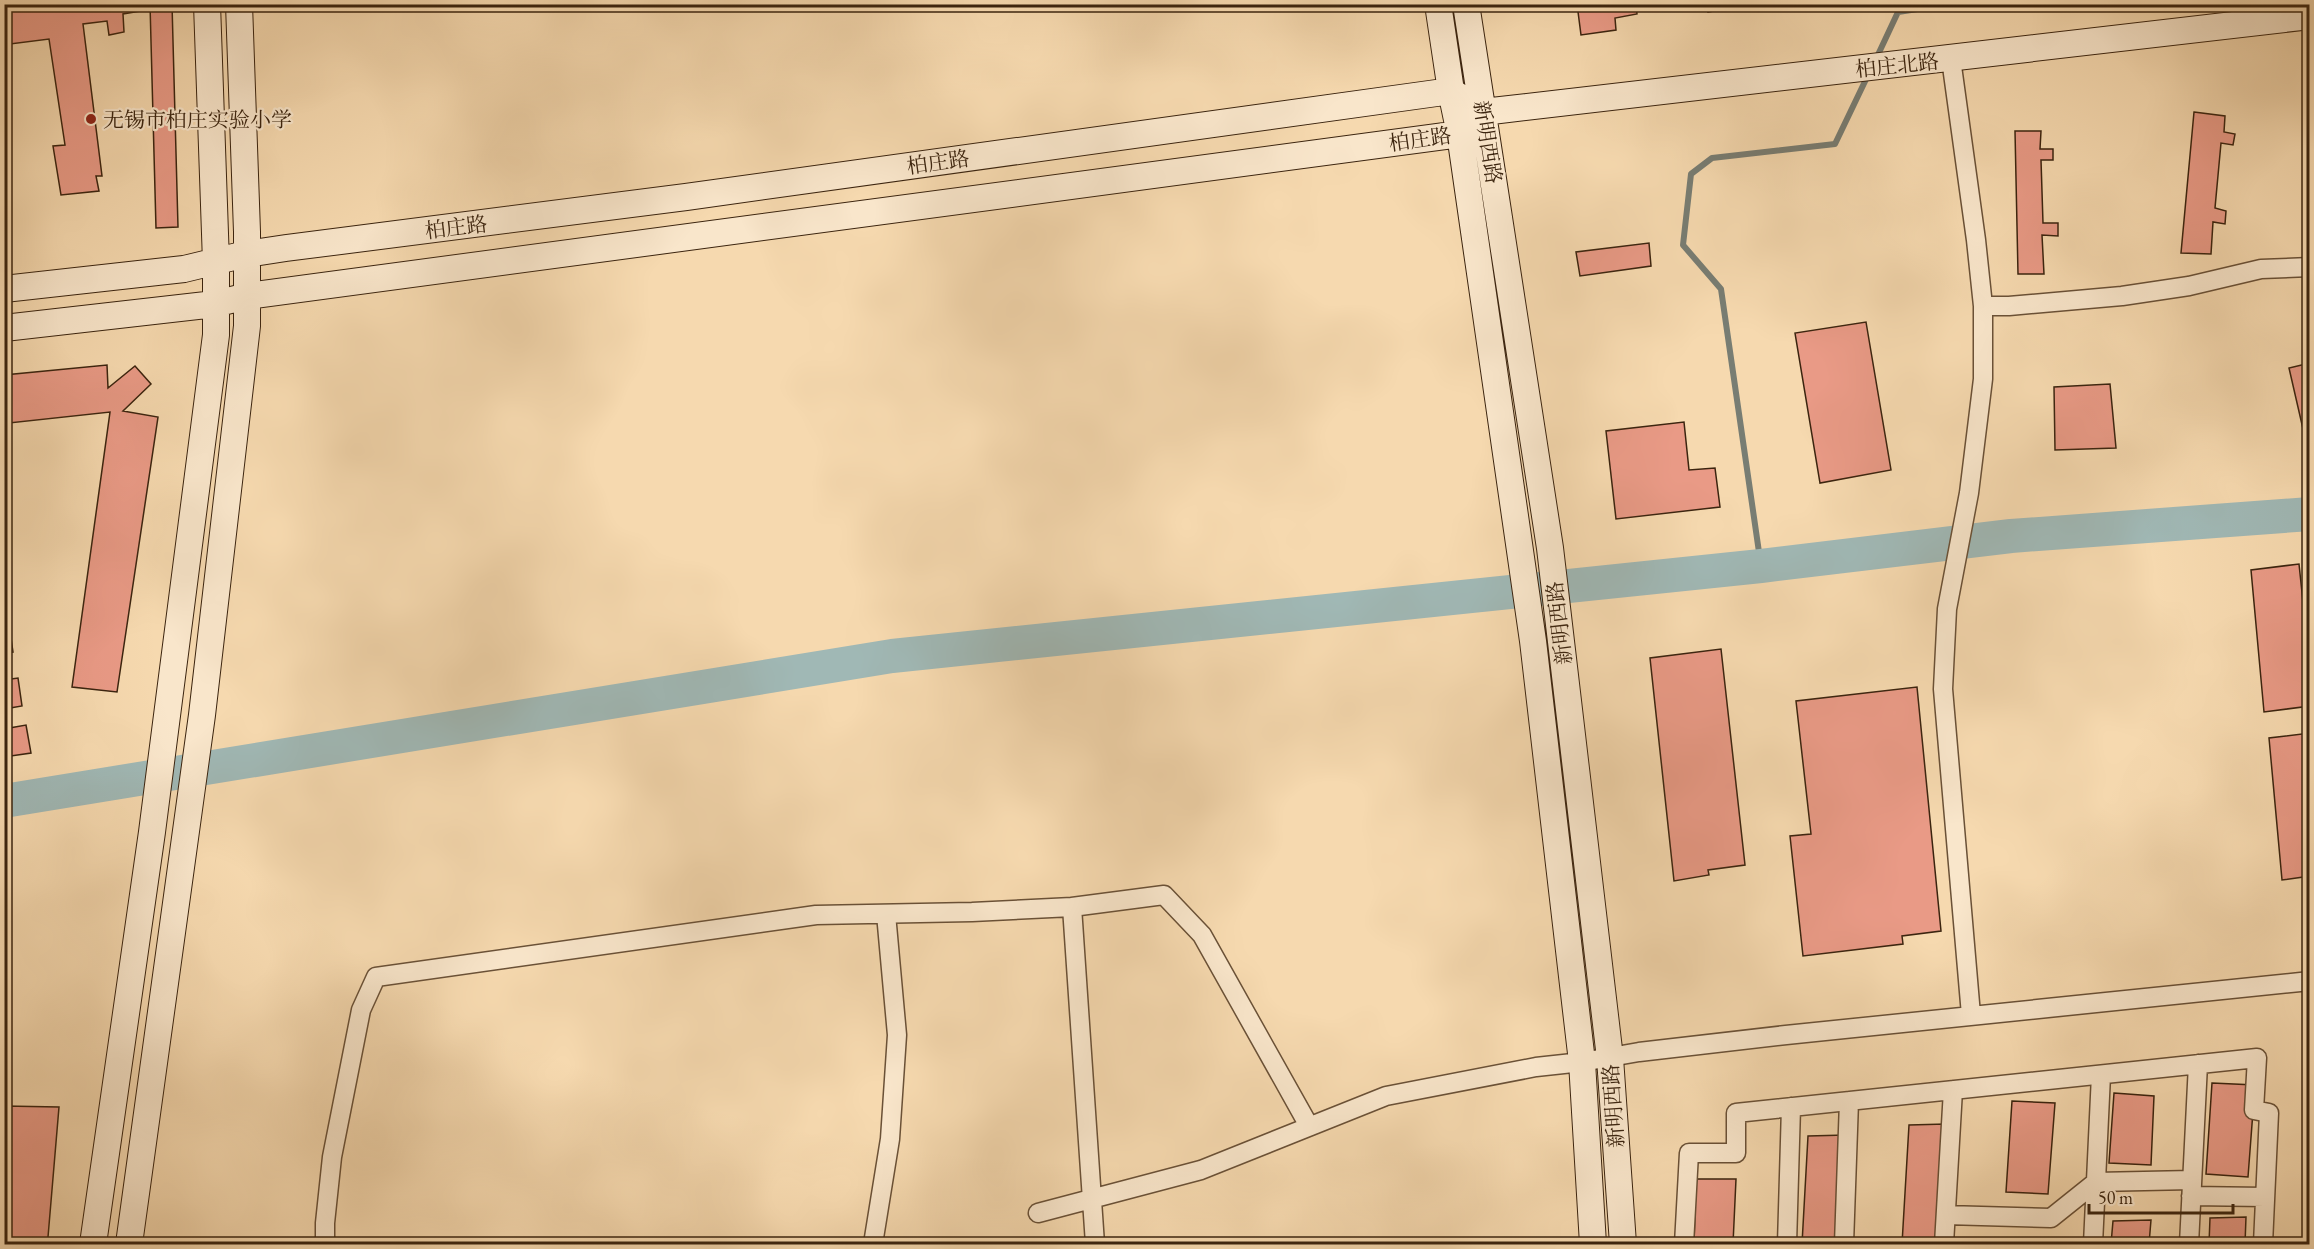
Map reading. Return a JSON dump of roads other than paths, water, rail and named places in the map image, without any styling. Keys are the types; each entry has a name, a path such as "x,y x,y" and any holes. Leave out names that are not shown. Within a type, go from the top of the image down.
{"street":[{"path":"93,1245 152,832 216,335 216,262 207,4"},
{"path":"129,1245 202,715 247,326 240,4"},
{"name":"新明西路","path":"1438,4 1460,134 1533,641 1582,1062 1593,1245"},
{"name":"新明西路","path":"1466,4 1550,548 1610,1058 1623,1245"},
{"name":"柏庄北路","path":"1484,112 2310,16"},
{"path":"1952,59 1983,306 1983,379 1969,493 1947,609 1942,689 1971,1015"},
{"name":"柏庄路","path":"4,289 184,269 246,254 686,197 1451,91 1484,112 1460,134 247,296 215,304 4,328"},
{"path":"1983,306 2009,306 2122,296 2189,286 2261,269 2310,267"},
{"path":"325,1245 325,1223 335,1145 361,1010 376,977 816,915 972,912 1072,907 1164,896 1202,935 1310,1126"},
{"path":"1072,907 1095,1245"},
{"path":"873,1245 890,1139 897,1035 886,914"},
{"path":"1038,1213 1201,1170 1386,1096 1536,1067 1650,1051 1971,1015 2310,981"},
{"path":"1684,1245 1689,1153 1736,1153 1736,1113 2257,1058 2254,1110 2269,1113 2263,1245"},
{"path":"2188,1245 2198,1064"},
{"path":"2093,1245 2101,1075"},
{"path":"1944,1245 1953,1090"},
{"path":"1844,1245 1849,1101"},
{"path":"1787,1245 1791,1107"},
{"path":"1946,1215 2051,1218 2096,1182 2192,1188 2265,1197"}],"waterway":[{"path":"1876,59 1898,12 1950,4"},
{"path":"1761,566 1721,289 1683,245 1691,174 1712,158 1835,144 1869,73"},
{"path":"4,801 892,656 1761,566 2011,536 2310,514"}],"place":[{"name":"无锡市柏庄实验小学","path":"91,119"}]}
